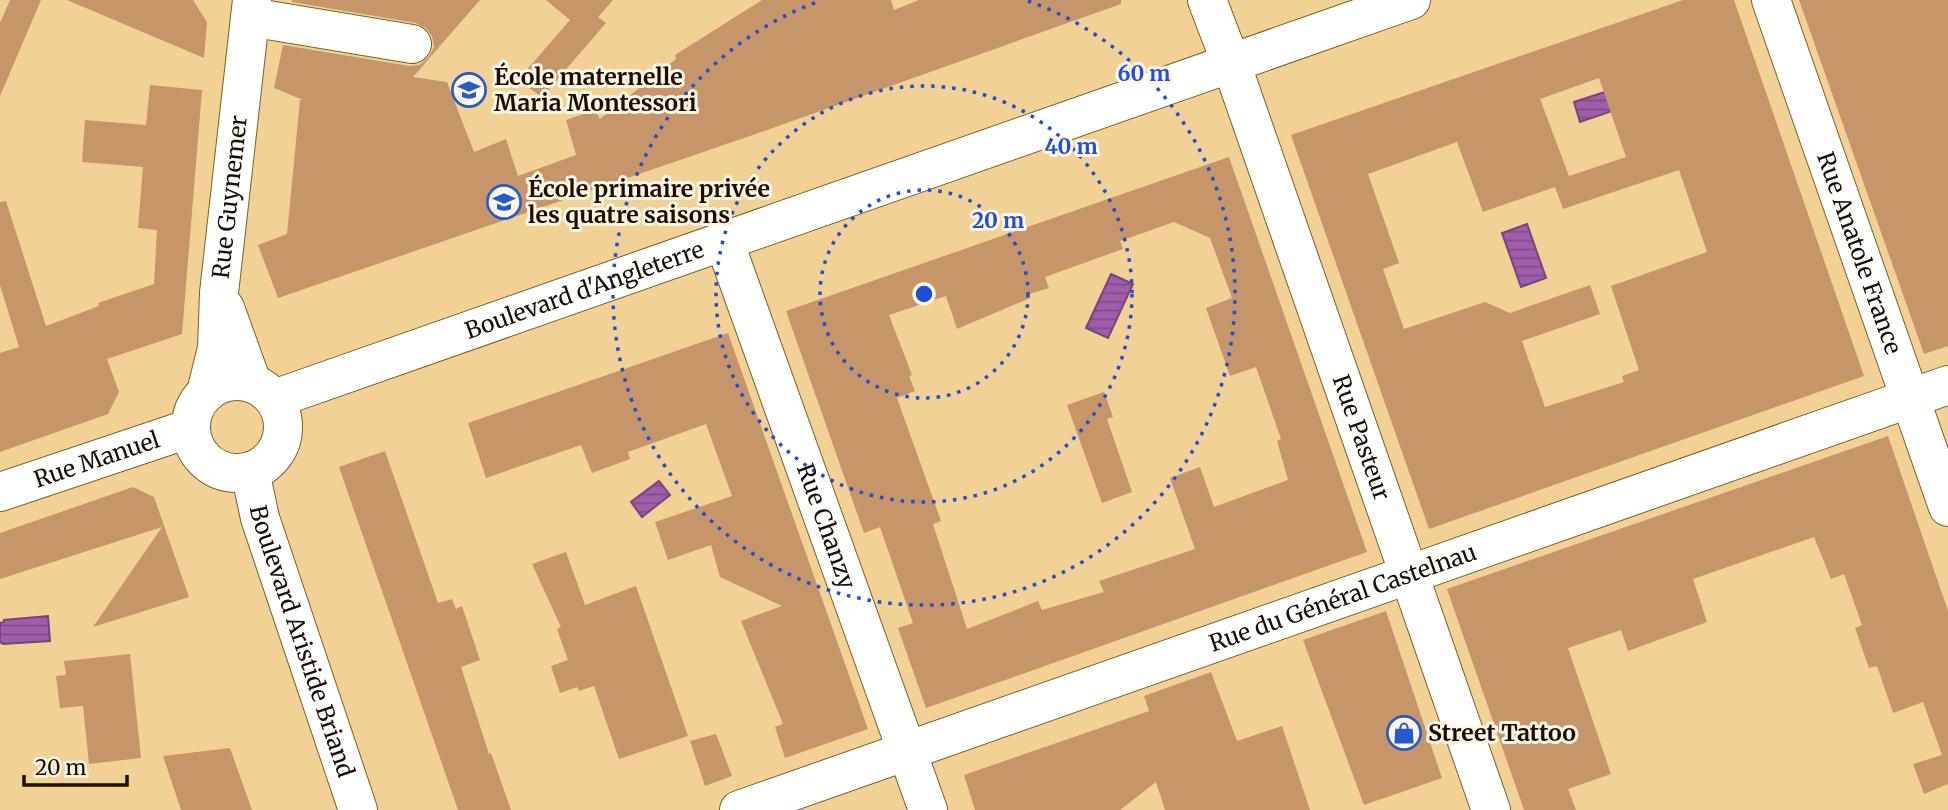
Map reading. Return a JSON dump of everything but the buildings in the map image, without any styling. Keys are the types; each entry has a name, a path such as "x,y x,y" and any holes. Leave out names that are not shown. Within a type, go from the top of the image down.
{"street":[{"name":"Boulevard d'Angleterre","path":"263,391 724,241 1411,0"},
{"name":"Rue Anatole France","path":"1771,0 1948,507"},
{"name":"Rue Pasteur","path":"1207,2 1231,63 1490,810"},
{"path":"251,8 412,44"},
{"name":"Rue Guynemer","path":"206,393 217,348 219,293 251,8"},
{"name":"Rue Chanzy","path":"724,241 928,810"},
{"path":"219,293 263,391 283,420 280,444 263,465 238,473 213,466 197,449 191,428 195,408 206,393 228,382 263,391"},
{"name":"Rue du Général Castelnau","path":"739,810 1948,385"},
{"name":"Rue Manuel","path":"0,492 191,428"},
{"name":"Boulevard Aristide Briand","path":"250,471 260,518 358,810"}],"shaded area":[{"path":"1611,90 1618,109 1580,122 1574,102"},
{"path":"1527,224 1546,278 1521,287 1502,233"},
{"path":"1111,274 1133,284 1108,338 1086,328"},
{"path":"659,481 670,495 642,517 631,502"},
{"path":"48,616 50,641 0,642 0,623 4,620"}],"place":[{"name":"École maternelle Maria Montessori","path":"469,90"},
{"name":"École primaire privée les quatre saisons","path":"504,202"},
{"name":"Street Tattoo","path":"1404,733"}]}
